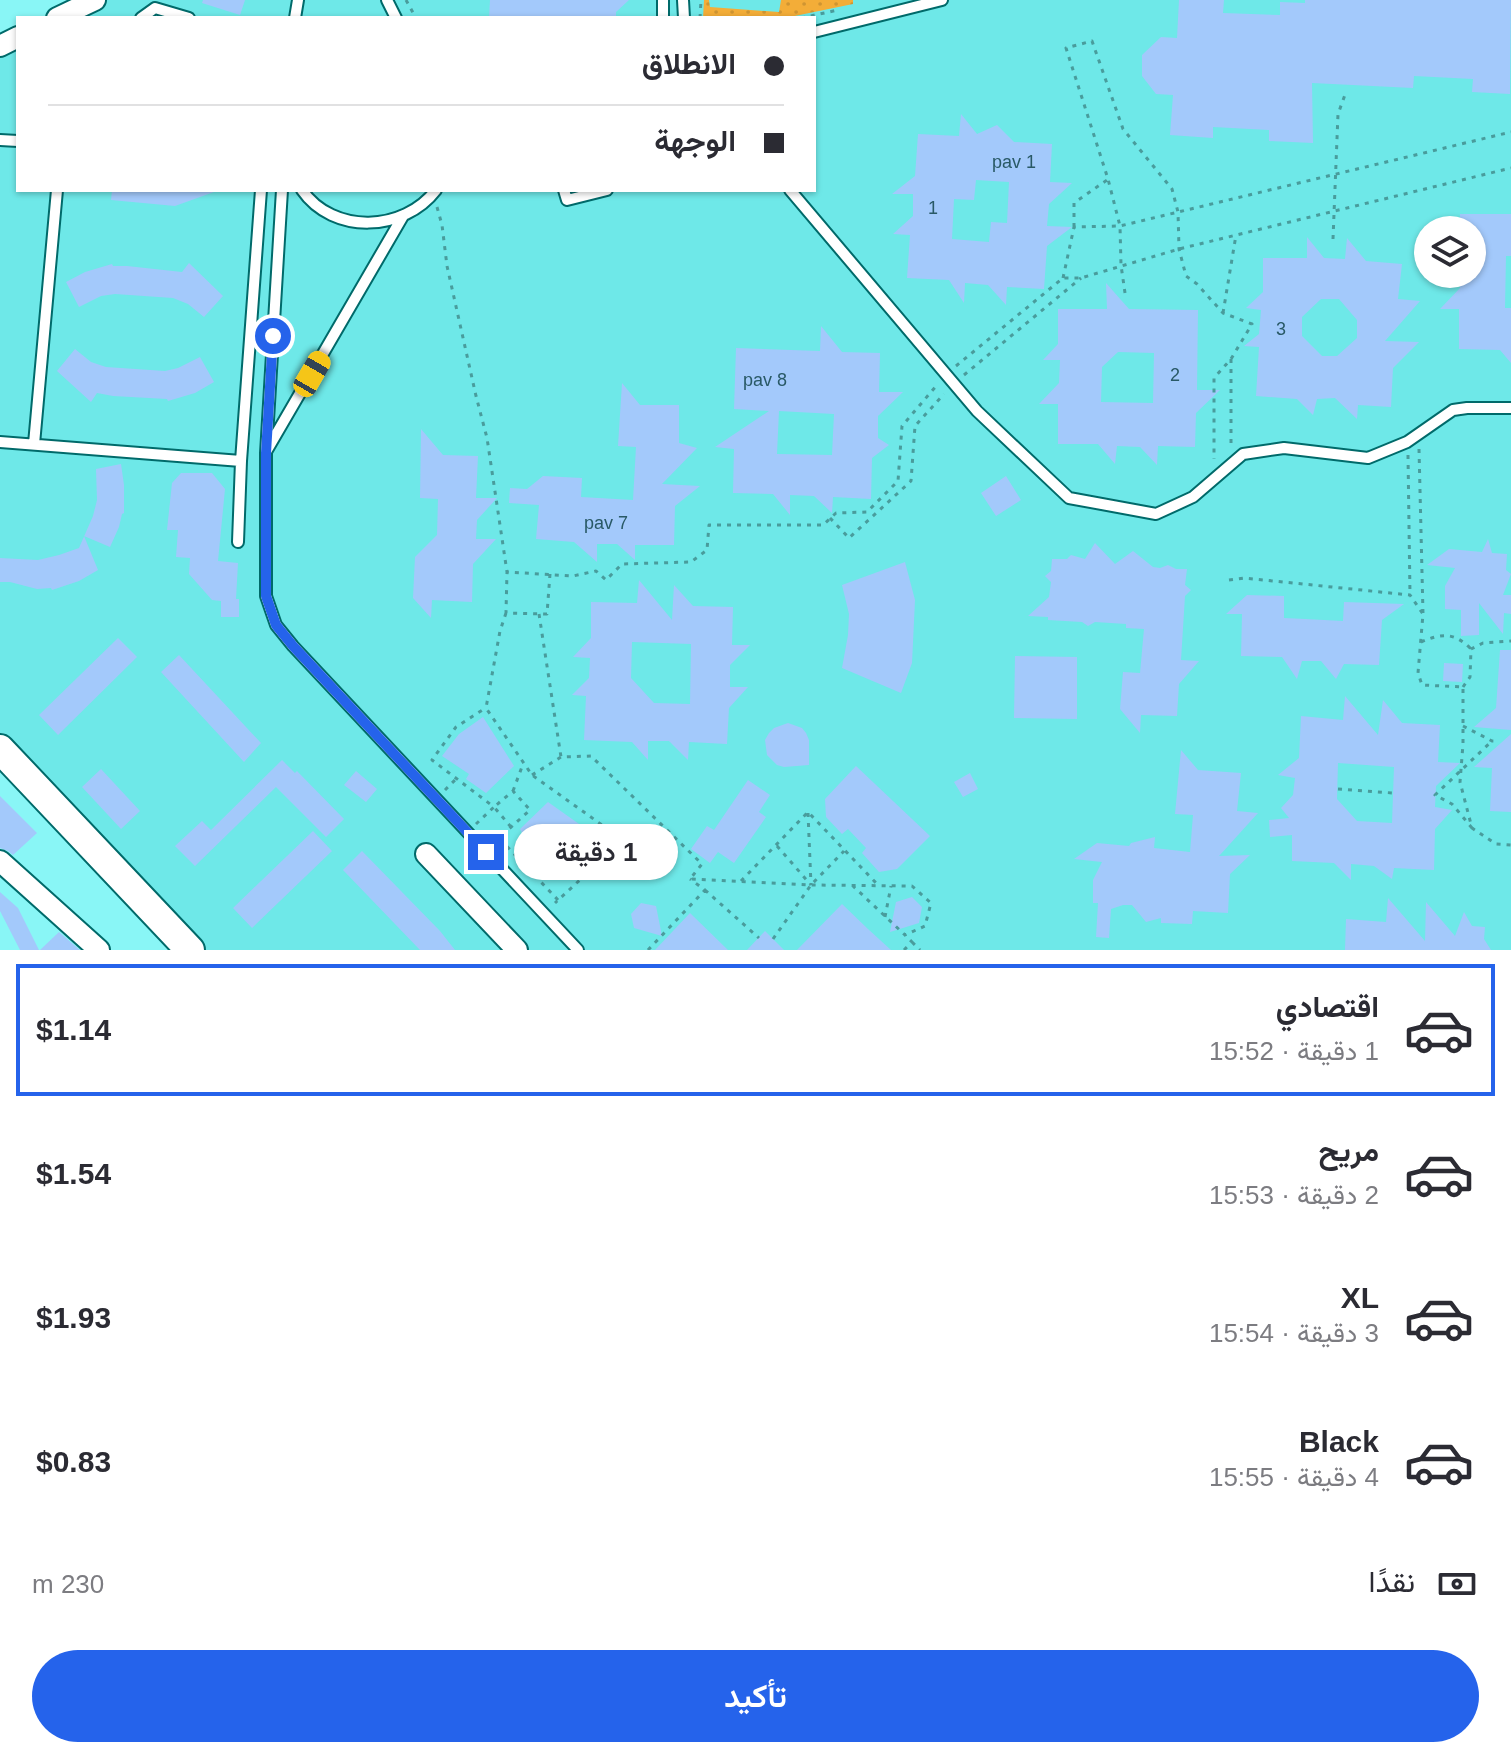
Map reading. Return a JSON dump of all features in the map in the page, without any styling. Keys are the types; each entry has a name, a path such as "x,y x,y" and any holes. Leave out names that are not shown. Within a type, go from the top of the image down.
{"street":[{"path":"61,16 95,0"},
{"path":"0,749 190,950"},
{"path":"426,854 516,950"},
{"path":"0,861 99,950"}],"lane":[{"path":"816,32 942,0"},
{"path":"144,16 155,8 182,16"},
{"path":"34,444 57,192"},
{"path":"238,542 261,192"},
{"path":"282,192 266,453 266,596 276,625 578,950"},
{"path":"303,192 328,213 352,222 378,223 403,216 419,207 434,192"},
{"path":"565,192 567,200 599,192"},
{"path":"792,192 977,411 1069,498 1156,514 1193,497 1243,454 1284,448 1368,458 1407,442 1453,410 1511,408"},
{"path":"266,453 403,216"},
{"path":"0,442 241,461"}],"path":[{"path":"810,16 846,8"},
{"path":"1125,293 1120,226 1066,48 1092,41 1123,129 1172,189 1178,212 1179,249 1186,276 1223,313 1252,324 1231,359 1214,378 1214,478"},
{"path":"1333,239 1338,114 1346,92"},
{"path":"1074,227 1120,226 1511,132"},
{"path":"1063,278 1081,278 1179,249 1511,168"},
{"path":"507,572 573,576 596,571 606,580 622,564 691,562 707,550 709,525 823,525 836,513 867,512 898,481 902,426 947,374 1063,278 1074,227 1074,203 1108,179"},
{"path":"434,192 447,266 487,438 507,572 506,613 486,708 532,775 623,840 558,900 499,838 530,810 513,791"},
{"path":"1223,313 1236,235"},
{"path":"830,518 849,538 911,481 915,426 955,383 1081,278"},
{"path":"1231,359 1231,464"},
{"path":"1419,434 1423,614 1418,673 1422,685 1463,687"},
{"path":"1407,442 1410,595 1423,614"},
{"path":"506,613 547,614 550,574"},
{"path":"1229,580 1244,578 1410,595"},
{"path":"539,614 561,757"},
{"path":"1421,642 1438,634 1461,639 1471,649 1470,677 1463,687 1460,782 1472,828"},
{"path":"1471,649 1483,643 1511,641"},
{"path":"486,708 456,727 432,760 494,807 511,827"},
{"path":"1463,726 1492,741 1499,741"},
{"path":"1492,741 1435,795 1452,804 1472,828 1496,844 1511,845"},
{"path":"532,775 561,757 591,756 702,864 690,879"},
{"path":"467,832 513,791 523,764"},
{"path":"1338,789 1393,793"},
{"path":"741,881 808,812"},
{"path":"808,812 879,886"},
{"path":"808,812 811,885"},
{"path":"776,845 811,885"},
{"path":"773,939 811,885 844,851"},
{"path":"690,879 912,886 931,903 925,926 905,935"},
{"path":"690,879 759,938"},
{"path":"853,886 920,950"},
{"path":"885,917 891,886"},
{"path":"648,950 705,890"},
{"path":"904,950 912,942"}],"shaded area":[{"path":"95,0 1511,0 1511,950 190,950 0,749 0,46 16,38 16,192 816,192 816,16 61,16"},
{"path":"704,0 709,0 710,7 779,12 781,0 853,0 853,4 795,16 703,16"}],"building":[{"path":"203,0 245,0 240,15 202,3"},
{"path":"490,0 629,0 616,12 616,16 489,16"},
{"path":"1179,0 1224,0 1223,13 1280,15 1280,2 1305,3 1305,0 1511,0 1510,94 1472,92 1473,79 1414,76 1413,88 1312,83 1313,143 1269,141 1269,130 1213,127 1213,138 1170,135 1173,95 1156,94 1142,76 1142,55 1161,37 1177,38"},
{"path":"961,114 977,134 997,125 1014,142 1052,144 1050,182 1072,183 1049,204 1047,226 1072,227 1047,246 1044,289 1007,287 1006,305 988,285 965,283 964,303 949,280 907,278 910,235 893,234 913,216 913,194 892,194 915,176 918,134 959,136","holes":["976,180 1009,182 1007,223 991,222 989,242 952,239 954,199 974,200"]},
{"path":"112,192 214,192 175,206 111,200"},
{"path":"1511,214 1511,256 1506,256 1505,308 1511,308 1511,363 1500,350 1459,349 1459,309 1440,309 1460,288 1486,288 1486,216 1460,216"},
{"path":"1307,237 1324,258 1345,259 1347,238 1366,261 1402,264 1398,299 1420,301 1385,341 1419,342 1393,368 1391,407 1358,405 1357,419 1335,398 1317,399 1313,415 1297,399 1256,396 1259,347 1244,346 1259,334 1261,310 1246,308 1263,292 1263,258 1307,258","holes":["1321,299 1339,299 1357,320 1357,338 1337,356 1322,356 1302,336 1302,317"]},
{"path":"189,263 223,296 204,317 188,304 173,298 115,294 101,296 79,307 66,282 112,264 182,272"},
{"path":"1106,283 1129,309 1198,310 1197,390 1220,390 1196,413 1195,447 1158,446 1157,465 1140,447 1117,446 1115,464 1098,444 1058,444 1058,404 1039,404 1059,383 1060,360 1043,360 1058,344 1058,309 1107,309","holes":["1118,352 1154,353 1153,403 1101,402 1102,367"]},
{"path":"821,326 842,352 880,353 879,392 903,392 878,416 878,438 889,445 872,458 871,499 833,497 832,513 814,496 790,495 790,515 773,494 733,493 734,449 715,447 769,411 734,409 736,348 820,351","holes":["779,411 834,414 832,455 777,454"]},
{"path":"75,349 91,362 106,367 165,371 200,357 214,382 195,393 168,401 97,393 91,402 57,371"},
{"path":"622,383 640,405 679,405 679,443 697,448 662,484 700,486 675,506 674,545 635,545 635,560 617,544 597,544 597,562 574,542 536,539 539,505 509,503 510,488 527,489 543,476 582,478 581,497 633,500 636,447 618,446"},
{"path":"421,429 443,455 478,456 476,498 497,498 477,520 476,539 496,539 473,564 472,602 432,600 431,618 413,598 415,557 437,535 438,499 420,498"},
{"path":"121,464 124,513 110,547 84,536 97,500 96,469"},
{"path":"181,473 212,473 225,489 218,561 238,563 236,599 239,599 239,617 221,617 221,601 212,600 189,574 190,558 176,557 178,530 167,530 172,483"},
{"path":"1006,476 1021,500 996,516 981,493"},
{"path":"84,536 98,570 79,581 52,590 0,582 0,558 38,560 59,555 79,548"},
{"path":"1488,539 1492,553 1507,554 1506,570 1511,574 1503,595 1511,595 1511,614 1504,613 1503,634 1479,603 1479,635 1461,636 1461,610 1445,609 1445,586 1455,568 1427,565 1449,549 1482,552"},
{"path":"1095,543 1115,564 1133,551 1153,567 1168,565 1187,569 1185,585 1191,590 1185,596 1181,660 1199,661 1179,684 1177,716 1141,715 1140,733 1120,709 1123,672 1140,673 1144,629 1126,628 1126,624 1095,622 1088,626 1082,622 1028,616 1049,597 1051,582 1045,576 1051,571 1052,559 1067,559 1071,555 1085,559"},
{"path":"905,562 915,600 912,663 901,693 842,668 849,614 842,585"},
{"path":"639,580 672,620 674,585 693,606 733,607 732,645 750,645 730,665 730,687 748,687 729,708 727,744 689,742 688,760 669,741 648,741 648,760 632,742 584,740 586,696 572,695 589,678 590,658 573,657 591,638 591,602 637,603","holes":["632,642 691,644 690,704 654,703 631,678"]},
{"path":"1247,595 1284,596 1284,618 1343,621 1344,602 1404,604 1382,620 1379,665 1344,664 1336,679 1321,661 1302,661 1297,679 1282,657 1241,656 1242,614 1226,614"},
{"path":"118,638 137,657 58,735 39,715"},
{"path":"1500,650 1511,650 1511,730 1474,727 1496,708"},
{"path":"179,655 261,743 244,762 161,672"},
{"path":"1015,656 1077,657 1077,719 1014,718"},
{"path":"1444,663 1463,664 1462,682 1443,681"},
{"path":"1345,696 1378,735 1383,700 1402,723 1440,725 1438,762 1460,763 1436,786 1435,807 1452,810 1435,829 1434,870 1394,868 1392,879 1374,866 1351,864 1351,880 1334,863 1292,861 1292,835 1270,837 1269,820 1289,818 1281,808 1293,795 1295,778 1278,775 1299,758 1301,716 1343,720","holes":["1338,763 1394,767 1392,823 1357,821 1337,799"]},
{"path":"483,717 514,766 486,793 466,779 469,774 442,756 459,734"},
{"path":"788,723 802,728 806,733 809,765 784,767 777,765 767,755 765,740 769,733"},
{"path":"1511,734 1511,812 1490,811 1492,768 1474,767"},
{"path":"1181,750 1198,770 1241,773 1237,811 1258,813 1219,856 1250,855 1230,874 1228,913 1193,911 1192,924 1161,923 1161,918 1146,922 1132,905 1123,905 1111,909 1109,938 1096,937 1098,903 1093,903 1093,880 1102,862 1074,859 1097,843 1129,846 1155,837 1154,848 1190,852 1193,815 1175,814"},
{"path":"282,760 344,819 326,837 276,787 195,866 175,846 202,821 211,830"},
{"path":"856,766 930,836 897,869 879,872 862,853 866,848 848,829 842,834 826,817 825,799"},
{"path":"101,769 140,811 121,829 82,787"},
{"path":"356,771 377,789 366,802 344,785"},
{"path":"970,773 978,789 963,797 954,782"},
{"path":"748,780 770,795 759,812 766,817 734,863 718,852 710,863 691,849 707,826 714,830"},
{"path":"0,796 37,833 13,855 0,848"},
{"path":"548,802 596,836 577,859 553,874 536,845 531,849 520,829"},
{"path":"313,831 332,851 252,928 233,908"},
{"path":"362,851 455,950 420,950 343,870"},
{"path":"0,892 18,908 39,950 20,950 0,911"},
{"path":"912,897 922,907 919,923 890,932 896,902"},
{"path":"1388,898 1425,941 1426,902 1455,936 1464,912 1472,926 1485,927 1484,939 1491,950 1345,950 1346,919 1386,922"},
{"path":"641,903 656,906 662,936 634,928 631,914"},
{"path":"842,904 868,929 891,950 797,950"},
{"path":"690,913 728,950 655,950"},
{"path":"765,931 784,950 747,950"},
{"path":"59,932 80,950 40,950"}],"route":[{"path":"273,336 266,453 266,596 276,625 486,852"}]}
